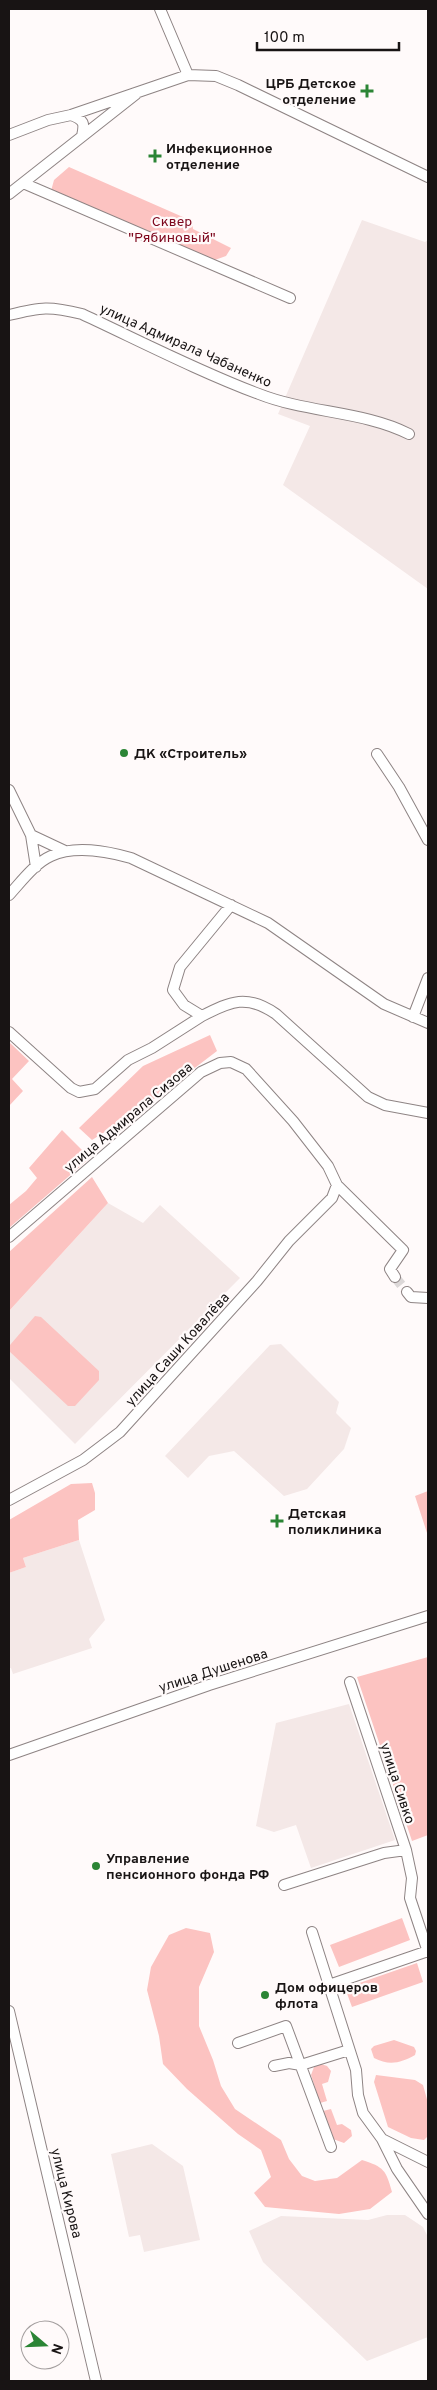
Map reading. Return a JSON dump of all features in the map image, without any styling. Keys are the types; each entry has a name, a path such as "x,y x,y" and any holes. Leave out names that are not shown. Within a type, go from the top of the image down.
{"street":[{"path":"160,9 188,75"},
{"path":"9,135 48,120 188,75 216,76 428,177"},
{"path":"9,194 142,89"},
{"path":"71,114 82,119 84,124 82,136"},
{"path":"23,183 290,298"},
{"name":"улица Адмирала Чабаненко","path":"9,315 40,307 58,308 82,314 260,395 332,414 390,424 409,434"},
{"path":"376,754 399,787 428,840"},
{"path":"9,790 31,835 36,867"},
{"path":"31,835 65,851"},
{"path":"9,895 36,867 50,856 65,851 88,850 130,858 268,923 371,995 428,1023"},
{"path":"202,1016 184,1005 173,990 174,982 180,966 192,949 231,905"},
{"path":"413,1017 428,978"},
{"path":"9,1032 71,1088 80,1092 86,1092 95,1089 128,1060 152,1048 202,1016 237,1001 251,1001 265,1006 276,1014 368,1097 385,1105 428,1114"},
{"name":"улица Адмирала Сизова","path":"9,1237 201,1072 220,1063 230,1062 246,1069 263,1085 328,1166 337,1185 404,1250 390,1269 395,1277"},
{"name":"улица Саши Ковалёва","path":"9,1500 82,1460 120,1432 257,1281 289,1241 332,1198 337,1185"},
{"path":"407,1292 411,1297 428,1298"},
{"name":"улица Душенова","path":"9,1755 209,1685 428,1616"},
{"name":"улица Сивко","path":"350,1682 406,1850 412,1878 410,1898 428,1951"},
{"path":"284,1885 384,1853 406,1850"},
{"path":"312,1932 356,2070 358,2095 363,2113 382,2139 397,2169 428,2214"},
{"path":"329,1984 428,1951"},
{"name":"улица Кирова","path":"9,2011 96,2381"},
{"path":"238,2043 286,2026 331,2147"},
{"path":"274,2066 289,2063 301,2065 349,2050"},
{"path":"382,2139 428,2162"}],"shaded area":[{"path":"362,220 425,242 428,240 428,589 283,485 310,426 278,414"},
{"path":"108,1203 143,1223 160,1205 240,1278 75,1444 9,1378 9,1311"},
{"path":"281,1344 339,1402 336,1413 351,1428 344,1449 307,1489 284,1496 234,1451 209,1456 188,1478 165,1456 270,1345"},
{"path":"79,1540 105,1620 89,1639 92,1648 13,1674 11,1668 9,1668 9,1573 26,1567 23,1558"},
{"path":"349,1704 395,1840 311,1868 296,1825 274,1832 256,1826 276,1723"},
{"path":"152,2144 183,2166 200,2240 144,2252 140,2235 129,2237 111,2154"},
{"path":"387,2215 405,2215 423,2227 428,2237 428,2337 367,2361 263,2262 249,2231 281,2216 368,2220"}],"green space":[{"name":"Сквер \"Рябиновый\"","path":"69,167 192,221 193,229 231,248 226,256 212,261 51,191 54,180"},
{"path":"210,1035 217,1051 141,1109 92,1140 79,1128 143,1066"},
{"path":"9,1042 29,1061 12,1079 23,1091 9,1106"},
{"path":"62,1130 90,1158 9,1228 9,1205 26,1191 37,1178 29,1168"},
{"path":"92,1177 108,1203 9,1311 9,1252"},
{"path":"35,1316 41,1317 99,1371 99,1380 75,1406 68,1406 9,1351 10,1345"},
{"path":"92,1483 95,1493 95,1510 78,1520 79,1540 23,1558 26,1567 9,1573 9,1520 71,1484"},
{"path":"428,1491 428,1536 415,1496"},
{"path":"428,1657 428,1835 412,1841 357,1677"},
{"path":"402,1918 410,1940 339,1967 330,1945"},
{"path":"186,1928 210,1933 214,1952 199,1987 199,2026 221,2086 235,2109 281,2140 289,2159 302,2176 315,2181 337,2178 362,2160 380,2167 386,2174 392,2192 370,2209 339,2214 265,2207 254,2193 271,2177 261,2150 238,2134 187,2089 163,2064 159,2036 147,1990 151,1967 169,1935"},
{"path":"417,1963 423,1982 352,2007 345,1988"},
{"path":"394,2040 414,2047 415,2055 405,2060 390,2063 374,2058 371,2049 374,2046"},
{"path":"321,2064 327,2066 331,2071 328,2082 322,2084 327,2101 320,2103 311,2075 314,2067"},
{"path":"376,2075 415,2080 423,2085 428,2103 428,2136 424,2140 411,2138 388,2127 374,2082"},
{"path":"331,2109 337,2125 342,2124 351,2130 352,2136 344,2143 333,2139 323,2111"}],"tunnel":[{"path":"395,1277 407,1292"}],"place":[{"name":"ЦРБ Детское отделение","path":"367,91"},
{"name":"Инфекционное отделение","path":"155,156"},
{"name":"ДК «Строитель»","path":"124,753"},
{"name":"Детская поликлиника","path":"277,1521"},
{"name":"Управление пенсионного фонда РФ","path":"96,1866"},
{"name":"Дом офицеров флота","path":"265,1995"}]}
